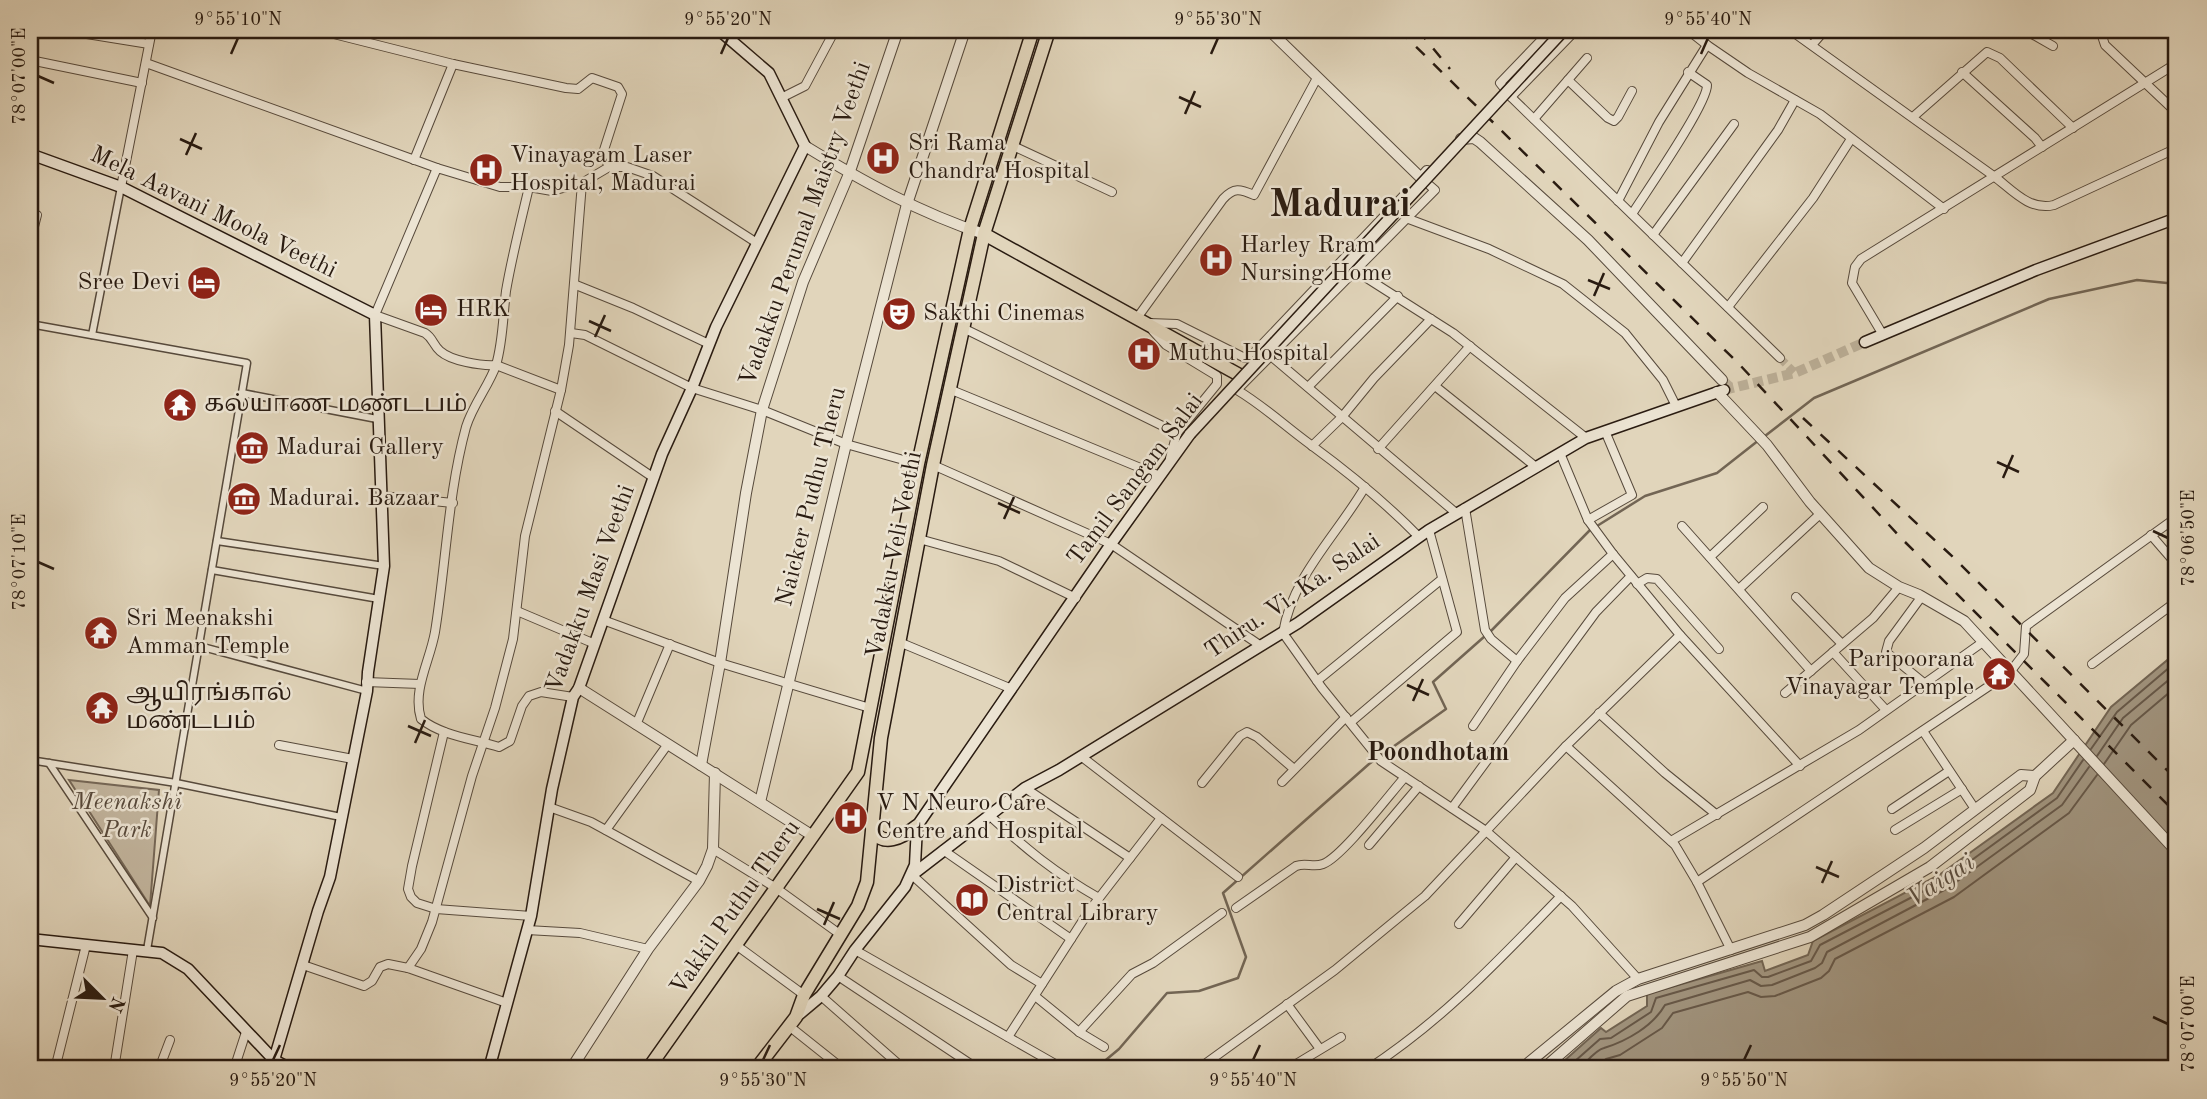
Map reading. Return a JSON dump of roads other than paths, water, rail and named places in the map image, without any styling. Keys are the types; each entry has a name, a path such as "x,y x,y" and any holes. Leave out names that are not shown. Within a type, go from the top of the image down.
{"main road":[{"path":"719,30 769,73 805,146"},
{"name":"Vadakku Veli Veethi","path":"858,772 918,464 970,229 1033,30"},
{"name":"Vadakku Veli Veethi","path":"756,1069 792,1021 804,995 858,906 867,882 881,737 949,389 984,234 1049,30"},
{"name":"Tamil Sangam Salai","path":"918,826 1111,544 1190,434 1563,30"},
{"name":"Vadakku Masi Veethi","path":"489,1069 531,916 549,807 576,693 654,478 709,344 805,146"},
{"name":"Mela Aavani Moola Veethi","path":"30,154 121,187 375,315"},
{"path":"1866,342 2036,270 2177,218"},
{"path":"984,234 1243,377"},
{"path":"274,1060 339,840 341,817 367,687 384,566 375,315"},
{"name":"Thiru. Vi. Ka. Salai","path":"912,875 1025,788 1082,757 1283,633 1461,510 1586,438 1721,387"},
{"path":"858,772 870,775 876,783"},
{"name":"Vakkil Puthu Theru","path":"648,1069 858,772"},
{"path":"872,827 875,834 885,840 892,840 918,826"},
{"path":"792,1021 821,996 838,976 905,887 912,875 918,826"},
{"path":"30,939 147,950 171,957 188,969 274,1060 291,1069"}],"street":[{"path":"62,30 149,44"},
{"path":"92,335 152,30"},
{"path":"318,30 348,34 453,64 566,88 578,89 592,78 621,89 622,94 603,153 609,167"},
{"path":"781,98 806,86 835,30"},
{"name":"Vadakku Perumal Maistry Veethi","path":"701,765 762,410 803,282 849,174 898,30"},
{"name":"Naicker Pudhu Theru","path":"760,802 907,204 965,30"},
{"path":"1269,30 1435,190 1237,390 1257,402 1365,487 1419,537"},
{"path":"1551,30 1500,83 1511,97 1780,358"},
{"path":"1511,97 1576,30"},
{"path":"1688,30 1748,73 1820,114 1944,209"},
{"path":"1790,30 2025,201 2045,207 2054,205 2177,148"},
{"path":"1812,45 1825,30"},
{"path":"2025,30 2053,46"},
{"path":"2101,30 2105,45 2177,113"},
{"path":"1618,201 1659,121 1707,45"},
{"path":"1913,117 1983,54 1991,52 2073,128"},
{"path":"1534,119 1587,58"},
{"path":"30,60 142,83"},
{"path":"1882,335 1852,283 1855,267 1861,259 2177,63"},
{"path":"146,64 437,168 500,187 529,187 552,191 566,189 609,167 627,167 653,176 757,243"},
{"path":"414,160 453,64"},
{"path":"1632,214 1687,130 1707,94 1707,85 1688,72"},
{"path":"1962,72 2035,138 2042,148"},
{"path":"1142,320 1223,199 1234,190 1241,189 1254,195 1317,78"},
{"path":"1568,80 1614,121 1632,91"},
{"path":"1682,263 1778,130 1795,100"},
{"path":"1653,234 1734,124"},
{"path":"1142,320 1177,324 1245,358 1250,357 1460,139 1468,137 1480,142 1588,240 1721,387 1820,513 1869,568 1964,621 2177,852"},
{"path":"1728,307 1812,198 1851,139"},
{"path":"1011,145 1112,192"},
{"path":"805,146 849,174 907,204 984,234"},
{"path":"437,168 375,315 425,333 432,337 440,351 452,357 487,366 496,365 561,390"},
{"path":"408,968 421,949 436,909 503,679 517,611 525,536 561,390 571,333 582,183"},
{"path":"529,187 507,287 496,365 467,425 435,631 430,657 420,684 418,707 421,719 444,732 499,747 507,744 522,706 533,693 576,693 668,744 813,836"},
{"path":"30,242 37,215"},
{"path":"1406,218 1489,249 1563,284 1625,333 1662,380 1676,406"},
{"path":"1354,270 1398,296 1470,346 1586,438"},
{"path":"576,285 709,344"},
{"path":"1308,387 1398,296"},
{"path":"1312,446 1342,417 1374,378 1431,318"},
{"path":"1142,320 1166,345 1217,376 1217,384 1177,433 1168,464"},
{"path":"30,324 247,363 147,950"},
{"path":"963,328 1177,433"},
{"path":"571,333 585,335 692,388 762,410 846,444 918,464"},
{"path":"1378,449 1470,346"},
{"path":"1271,356 1378,449 1461,510 1485,630 1491,639 1517,661"},
{"path":"1435,386 1535,467"},
{"path":"949,389 1160,475"},
{"path":"242,393 377,419"},
{"path":"555,411 654,478"},
{"path":"1588,520 1632,495 1605,431"},
{"path":"1560,453 1588,520 1612,554 1680,635 1800,766"},
{"path":"933,465 1111,544 1261,646"},
{"path":"1365,487 1290,602 1283,633 1317,681 1378,757 1486,831 1561,896 1638,979"},
{"path":"382,496 453,503"},
{"path":"1710,557 1763,507"},
{"path":"1739,589 1820,513"},
{"path":"1698,882 2010,672 2024,654 2026,626 2177,517"},
{"path":"1682,526 1811,671"},
{"path":"1282,782 1349,719 1457,632 1429,530"},
{"path":"2151,535 2177,565"},
{"path":"919,539 999,561 1076,598"},
{"path":"217,541 384,566"},
{"path":"1473,726 1517,661 1565,598 1612,554"},
{"path":"212,570 379,599"},
{"path":"1452,808 1596,612 1631,576"},
{"path":"1637,584 1653,578 1662,583 1719,649"},
{"path":"1317,681 1443,579"},
{"path":"1784,694 1873,618 1899,587"},
{"path":"1922,596 1889,641 1886,652 1924,683"},
{"path":"1796,597 1842,644"},
{"path":"2092,664 2177,601"},
{"path":"517,611 595,644"},
{"path":"603,620 720,663 870,708"},
{"path":"1198,1069 1335,970 1425,896 1566,746 1680,635"},
{"path":"899,642 1012,689"},
{"path":"1671,841 1800,766 1983,642"},
{"path":"636,725 670,645"},
{"path":"199,646 367,687 420,684"},
{"path":"1833,652 1886,710"},
{"path":"1599,713 1665,773 1717,815"},
{"path":"444,732 408,889 417,903 436,909 531,916"},
{"path":"1202,783 1240,736 1247,732 1257,737 1294,769"},
{"path":"1923,732 1975,809"},
{"path":"1543,1069 1627,996 1810,937 1930,867 2030,790 2035,776 2077,743"},
{"path":"606,830 668,744"},
{"path":"279,745 353,759"},
{"path":"1566,746 1671,841 1698,882 1731,950"},
{"path":"1082,757 1238,877"},
{"path":"30,760 176,783 341,817"},
{"path":"49,763 153,918"},
{"path":"1892,808 1949,771"},
{"path":"571,1069 648,949 699,881 713,849 715,774"},
{"path":"1521,1069 1616,990 1638,979 1805,925 1924,848 2021,775 2035,776"},
{"path":"1236,908 1296,866 1319,866 1335,856 1405,777"},
{"path":"1369,845 1419,786"},
{"path":"1025,788 1130,858"},
{"path":"1895,830 1962,789"},
{"path":"549,807 606,830 699,881"},
{"path":"989,815 1039,860 1099,898"},
{"path":"1008,1037 1099,898 1161,818"},
{"path":"713,849 776,888 841,935"},
{"path":"943,849 1071,939"},
{"path":"1459,924 1516,857"},
{"path":"912,875 1012,965 1042,984"},
{"path":"1368,1069 1407,1043 1473,987 1561,896"},
{"path":"1079,1032 1132,974 1222,913"},
{"path":"527,930 580,933 648,949"},
{"path":"55,1069 86,945"},
{"path":"736,945 804,995"},
{"path":"114,1069 133,950"},
{"path":"855,950 1064,1069"},
{"path":"303,965 364,986 372,981 383,965 393,964 507,1003"},
{"path":"838,976 978,1069"},
{"path":"821,996 904,1069"},
{"path":"1035,996 1079,1032 1104,1048"},
{"path":"1287,1004 1320,1049"},
{"path":"792,1021 842,1069"},
{"path":"234,1069 246,1032"},
{"path":"1288,1069 1341,1037"},
{"path":"159,1069 170,1040"}],"water":[{"name":"Vaigai","path":"2177,652 2177,1069 1555,1069 1601,1028 1606,1032 1647,1006 1647,994 1762,961 1765,971 1808,955 1813,941 1939,875 2053,793 2111,707"}],"waterway":[{"path":"1765,436 1814,398 2049,299 2137,280 2177,284"},
{"path":"1597,526 1645,496 1717,473 1759,440"},
{"path":"1490,632 1591,529"},
{"path":"1095,1069 1119,1049 1167,993 1199,991 1238,978 1246,957 1223,893 1369,764 1446,709 1433,682 1485,636"}],"tunnel":[{"path":"1724,390 1795,373 1865,342"},
{"path":"1780,358 1795,373"},
{"path":"1722,380 1731,388"}],"railway":[{"path":"1399,30 1739,364 1903,540 2177,814"},
{"path":"1418,30 1450,69"},
{"path":"1803,418 1954,558 2177,780"}],"place":[{"name":"Sri Rama Chandra Hospital","path":"883,158"},
{"name":"Vinayagam Laser Hospital, Madurai","path":"486,170"},
{"name":"Harley Rram Nursing Home","path":"1216,260"},
{"name":"Sree Devi","path":"204,283"},
{"name":"HRK","path":"431,310"},
{"name":"Sakthi Cinemas","path":"899,314"},
{"name":"Muthu Hospital","path":"1144,354"},
{"name":"கல்யாண மண்டபம்","path":"180,405"},
{"name":"Madurai Gallery","path":"252,448"},
{"name":"Madurai. Bazaar","path":"244,499"},
{"name":"Sri Meenakshi Amman Temple","path":"101,633"},
{"name":"Paripoorana Vinayagar Temple","path":"1999,674"},
{"name":"ஆயிரங்கால் மண்டபம்","path":"102,708"},
{"name":"V N Neuro Care Centre and Hospital","path":"851,818"},
{"name":"District Central Library","path":"972,900"}],"district":[{"name":"Madurai","path":"1340,206"},
{"name":"Poondhotam","path":"1438,753"}],"park label":[{"name":"Meenakshi Park","path":"127,817"}]}
